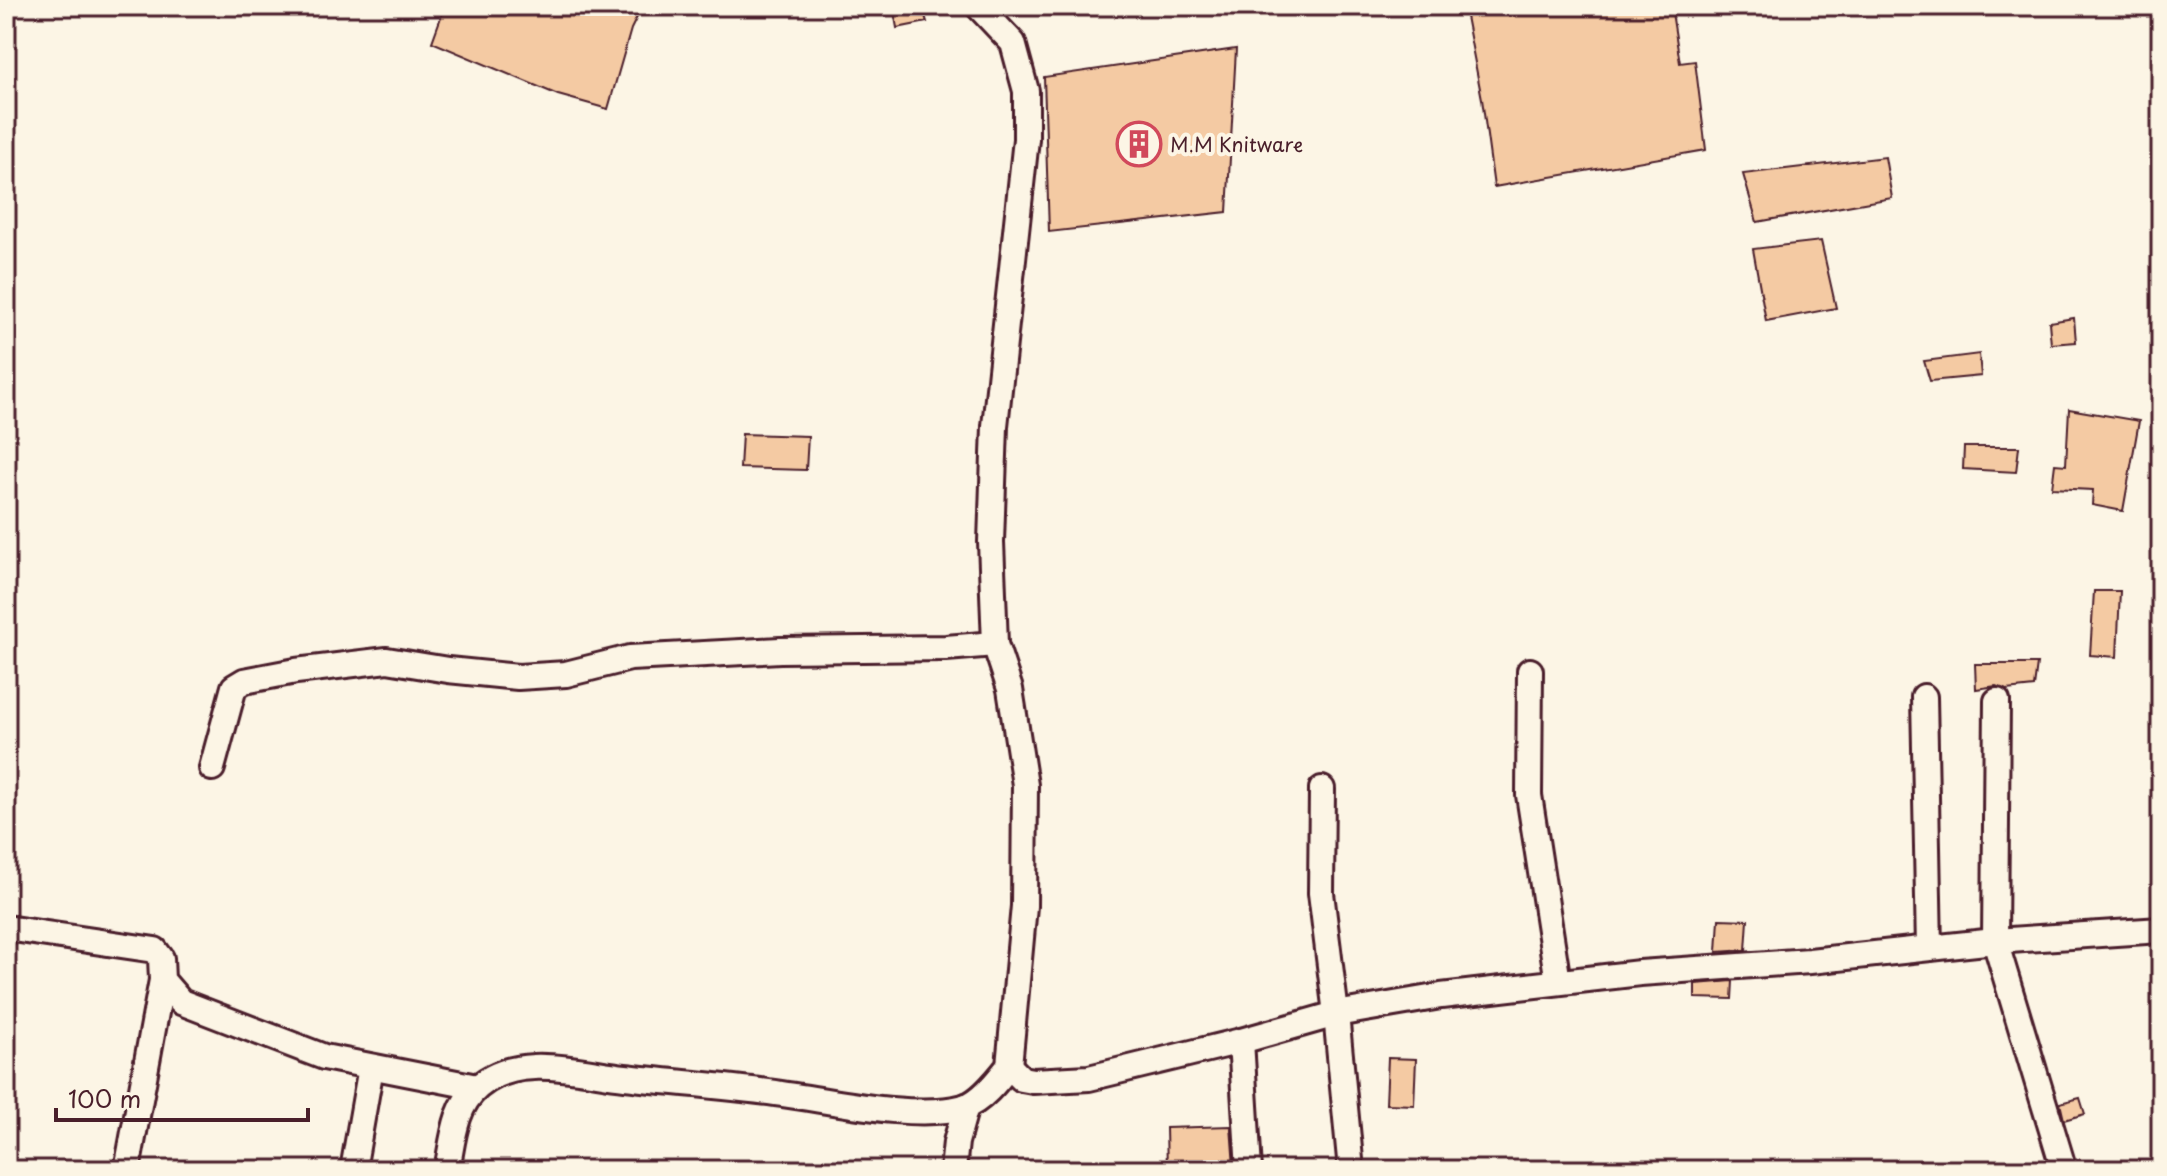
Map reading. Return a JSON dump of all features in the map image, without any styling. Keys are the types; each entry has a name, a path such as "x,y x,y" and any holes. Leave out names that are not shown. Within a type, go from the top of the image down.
{"street":[{"path":"447,1170 460,1109 477,1087 497,1073 559,1067 602,1075 926,1111 966,1106 994,1085 1009,1066 1024,906 1025,785 1010,689 995,644 991,542 995,426 1024,154 1026,91 1013,43 978,6"},
{"path":"212,768 234,687 244,681 296,671 387,660 518,677 566,674 630,658 995,644"},
{"path":"1530,671 1529,795 1558,982"},
{"path":"1924,697 1929,948"},
{"path":"1997,701 1995,941 2064,1170"},
{"path":"1322,789 1321,893 1351,1170"},
{"path":"6,928 155,950 161,958 162,980 127,1170"},
{"path":"1009,1066 1022,1079 1033,1081 1089,1078 1336,1014 1441,996 1640,973 1810,961 1995,941 2161,930"},
{"path":"162,980 181,1002 324,1057 477,1087"},
{"path":"1241,1041 1249,1170"},
{"path":"353,1170 371,1067"},
{"path":"953,1170 956,1142 966,1106"}],"building":[{"path":"445,6 638,6 636,12 639,13 631,29 608,109 558,95 432,42"},
{"path":"893,6 922,6 927,22 897,28"},
{"path":"1464,6 1671,6 1680,63 1695,61 1706,150 1494,187 1482,99"},
{"name":"M.M Knitware","path":"1236,49 1227,212 1049,232 1044,77"},
{"path":"1885,157 1892,198 1757,222 1743,174"},
{"path":"1821,241 1836,308 1766,321 1753,249"},
{"path":"2074,318 2076,342 2051,344 2049,322"},
{"path":"1979,354 1981,376 1930,381 1924,361"},
{"path":"2069,409 2139,421 2123,511 2092,505 2093,490 2052,488 2055,464 2066,465"},
{"path":"742,434 808,436 806,470 740,468"},
{"path":"1964,447 2019,447 2016,472 1963,469"},
{"path":"2094,591 2120,591 2117,657 2090,655"},
{"path":"1975,664 2037,664 2034,687 1976,689"},
{"path":"1719,919 1748,920 1746,950 1717,952"},
{"path":"1733,981 1732,999 1695,998 1695,984"},
{"path":"1388,1058 1416,1059 1414,1105 1386,1104"},
{"path":"2080,1098 2085,1114 2064,1120 2060,1103"},
{"path":"1231,1126 1234,1167 1167,1169 1166,1128"}],"place":[{"name":"M.M Knitware","path":"1139,144"}]}
